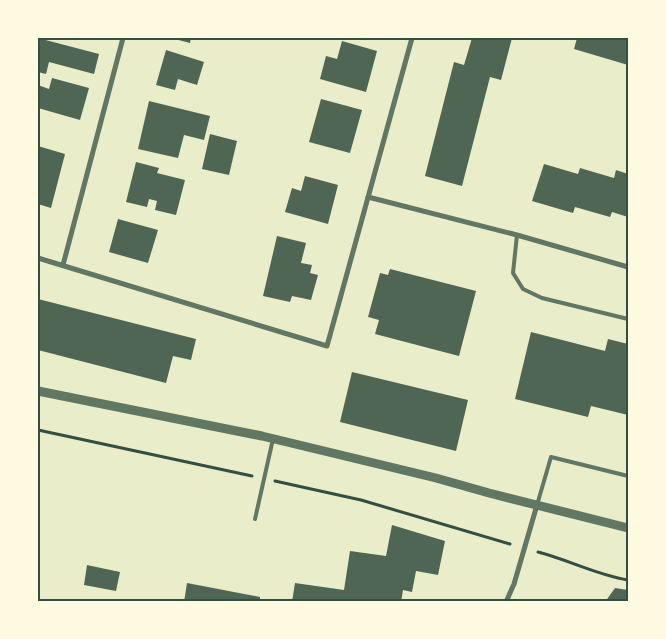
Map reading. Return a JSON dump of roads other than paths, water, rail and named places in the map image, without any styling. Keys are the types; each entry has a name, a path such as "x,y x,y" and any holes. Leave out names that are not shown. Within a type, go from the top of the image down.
{"street":[{"path":"63,265 123,38"},
{"path":"38,258 327,346 412,38"},
{"path":"368,196 517,235 628,267"},
{"path":"38,391 273,439 436,478 628,528"},
{"path":"506,602 514,584 537,505"}],"lane":[{"path":"517,235 513,273 524,289 542,298 628,318"},
{"path":"255,519 273,439"},
{"path":"537,505 551,457 628,476"}]}
